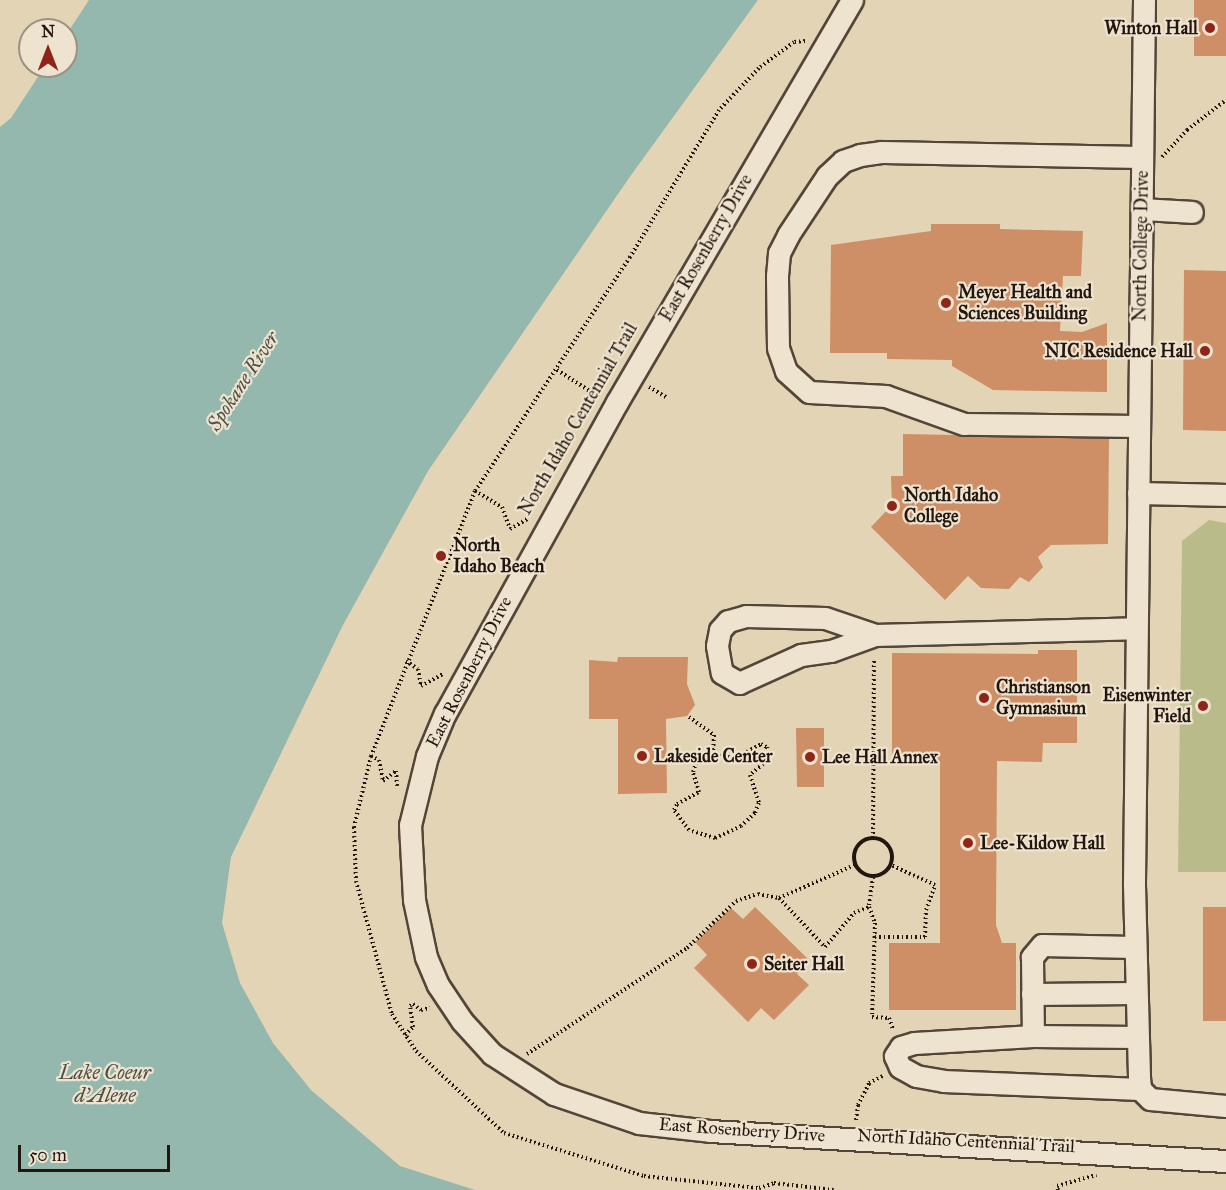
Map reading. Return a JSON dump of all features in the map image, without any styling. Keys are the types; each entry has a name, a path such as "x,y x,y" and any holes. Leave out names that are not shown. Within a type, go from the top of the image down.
{"street":[{"name":"East Rosenberry Drive","path":"852,0 499,610 427,756 410,825 414,900 426,957 438,985 462,1021 509,1066 554,1094 639,1123 710,1131 1226,1161"},
{"name":"North College Drive","path":"1140,1089 1136,1037 1134,947 1135,627 1142,209 1152,157 1144,0"},
{"path":"1138,426 964,424 886,396 809,392 786,371 778,348 777,276 779,253 788,235 827,176 843,161 860,155 881,152 1152,157"},
{"path":"1142,209 1192,212"},
{"path":"1138,493 1226,495"},
{"path":"875,634 831,651 801,655 754,679 739,683 731,682 722,673 717,646 720,630 728,621 746,616 825,618 875,634 1135,627"},
{"path":"1033,1036 1032,957 1042,945 1134,947"},
{"path":"1032,994 1135,993"},
{"path":"1136,1037 1033,1036 959,1039 900,1057 916,1076 943,1082 1140,1089 1150,1099 1226,1106"}],"path":[{"path":"810,40 794,42 759,68 719,110 630,257 475,491 406,661 371,756 354,827 356,881 392,1014 405,1035 462,1097 504,1133 644,1176 759,1188 774,1183 834,1190"},
{"path":"1152,157 1226,100"},
{"path":"557,370 596,395"},
{"path":"651,388 667,398"},
{"name":"North Idaho Centennial Trail","path":"475,491 501,507 510,529 528,518 536,519 530,530"},
{"path":"873,838 874,658"},
{"path":"406,661 418,669 421,686 449,673 444,683"},
{"path":"689,717 714,735 713,756"},
{"path":"761,744 767,747 770,758 750,775 759,803 755,813 741,826 708,838 689,830 674,810 677,804 699,792 693,772 696,763 713,756 735,758 761,744"},
{"path":"371,756 379,760 382,780 396,771 397,787 406,789"},
{"path":"855,865 855,850 873,838"},
{"path":"873,838 891,850 891,865"},
{"path":"509,1066 687,948 736,901 758,894 779,898 855,865"},
{"path":"855,865 873,877"},
{"path":"856,1119 858,1105 869,1083 900,1057 889,1018 872,1017 875,937 869,907 873,877 891,865"},
{"path":"875,937 925,937 926,910 935,885 891,865"},
{"path":"779,898 825,947 854,913 869,907"},
{"path":"405,1035 413,1027 410,1006 413,1004 426,1010 438,1004"},
{"path":"1058,1190 1058,1186 1104,1173"}],"green space":[{"name":"Eisenwinter Field","path":"1209,520 1226,523 1226,872 1178,872 1182,541"}],"water":[{"path":"89,0 758,0 629,178 428,471 343,625 231,857 222,923 240,983 273,1043 311,1090 400,1166 475,1190 0,1190 0,127 11,118 37,78 78,78 77,18"}],"building":[{"name":"Winton Hall","path":"1194,0 1226,0 1226,56 1194,56"},
{"name":"Meyer Health and Sciences Building","path":"931,224 1000,224 1000,229 1083,231 1081,276 1063,276 1060,331 1082,332 1107,323 1107,392 993,390 952,366 952,360 887,359 887,353 830,353 831,245 931,231"},
{"name":"NIC Residence Hall","path":"1184,270 1226,271 1226,431 1183,430"},
{"path":"903,434 1109,438 1108,544 1051,545 1038,557 1043,567 1029,582 1020,577 1009,589 981,588 968,576 945,600 871,527 892,505 891,476 903,476"},
{"path":"1038,650 1077,650 1077,743 1043,743 1042,762 997,761 996,925 1002,943 1016,943 1016,1010 889,1010 889,943 940,943 940,761 892,761 892,653 1038,654"},
{"name":"Lakeside Center","path":"618,657 688,657 687,684 695,705 687,716 666,719 667,793 618,794 618,719 589,719 589,660 617,662"},
{"name":"Lee Hall Annex","path":"796,728 824,728 824,787 797,787"},
{"name":"Seiter Hall","path":"755,907 810,961 797,974 809,985 774,1020 761,1008 748,1022 694,968 707,955 695,942 731,908 743,919"},
{"path":"1203,907 1226,907 1226,1021 1203,1021"}],"place":[{"name":"Winton Hall","path":"1210,28"},
{"name":"Meyer Health and Sciences Building","path":"946,303"},
{"name":"NIC Residence Hall","path":"1205,351"},
{"name":"North Idaho College","path":"892,506"},
{"name":"North Idaho Beach","path":"441,556"},
{"name":"Christianson Gymnasium","path":"984,698"},
{"name":"Eisenwinter Field","path":"1203,706"},
{"name":"Lakeside Center","path":"642,756"},
{"name":"Lee Hall Annex","path":"810,757"},
{"name":"Lee-Kildow Hall","path":"968,843"},
{"name":"Seiter Hall","path":"752,964"}],"water label":[{"name":"Spokane River","path":"243,381"},
{"name":"Lake Coeur d'Alene","path":"105,1084"}]}
